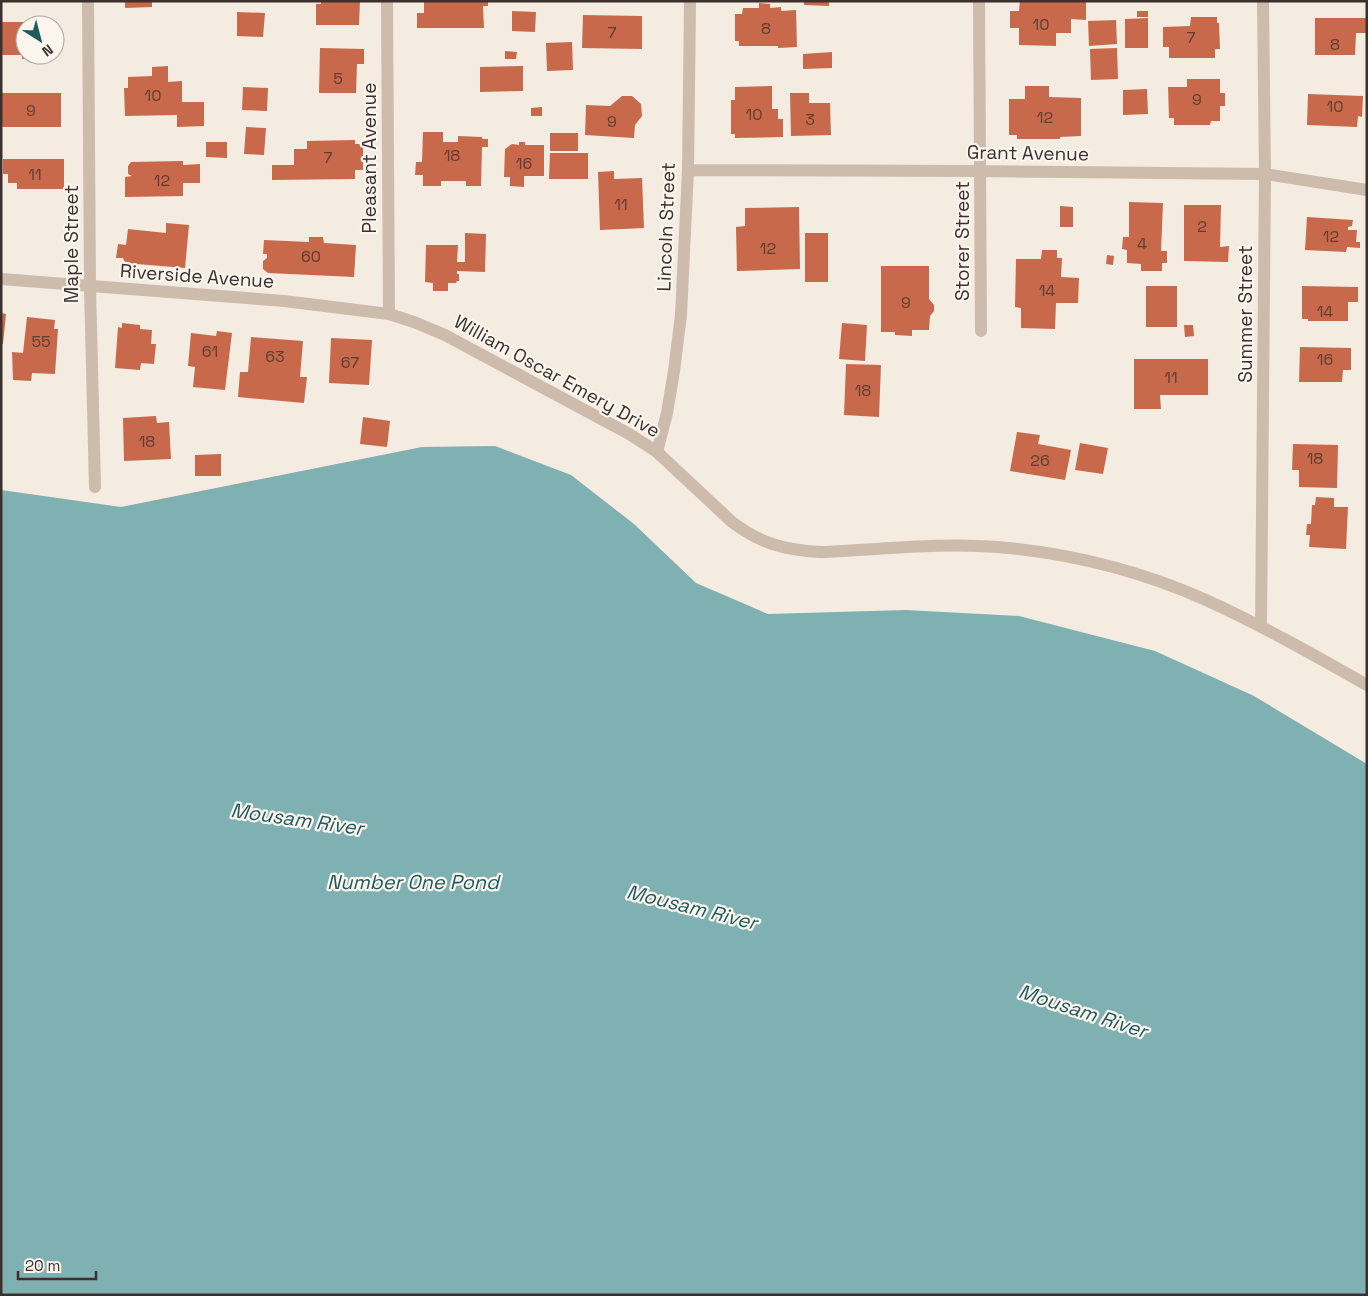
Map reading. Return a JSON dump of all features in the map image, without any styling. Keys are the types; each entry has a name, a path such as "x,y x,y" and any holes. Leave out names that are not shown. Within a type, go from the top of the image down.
{"street":[{"name":"Maple Street","path":"88,1 90,287 95,487"},
{"name":"Pleasant Avenue","path":"387,1 389,314"},
{"name":"Lincoln Street","path":"657,452 667,413 681,315 688,170 690,1"},
{"name":"Storer Street","path":"979,1 981,331"},
{"name":"Summer Street","path":"1261,627 1265,174 1264,1"},
{"name":"Grant Avenue","path":"688,170 1265,174 1367,190"},
{"name":"Riverside Avenue","path":"1,279 284,301 389,314"},
{"name":"William Oscar Emery Drive","path":"389,314 430,328 602,418 657,452 732,522 745,532 770,545 786,549 812,551 955,545 998,547 1041,552 1118,568 1205,599 1261,627 1367,685"}],"water":[{"name":"Number One Pond","path":"495,446 571,475 634,524 696,583 768,614 906,610 1019,616 1155,651 1254,696 1367,764 1367,1295 1,1295 1,490 121,507 422,447"}],"building":[{"path":"125,1 152,1 152,7 125,8"},
{"path":"321,1 360,1 359,25 316,25 316,4 321,4"},
{"path":"424,1 488,1 488,6 483,6 484,28 417,28 417,13 424,13"},
{"path":"804,1 829,1 829,6 804,5"},
{"path":"1020,1 1086,1 1086,20 1071,19 1071,33 1056,33 1056,46 1019,45 1019,28 1010,28 1010,11 1019,11"},
{"path":"759,3 770,4 770,8 781,7 781,11 796,10 797,47 739,46 739,41 735,41 735,14 742,14 743,8 759,8"},
{"path":"512,11 536,12 535,32 512,31"},
{"path":"1137,11 1148,11 1148,17 1137,17"},
{"path":"237,12 265,13 263,37 237,36"},
{"path":"583,15 642,16 642,49 582,48"},
{"path":"1191,17 1217,17 1220,49 1215,49 1215,58 1169,58 1169,47 1163,47 1163,27 1190,26"},
{"path":"1148,18 1148,48 1125,48 1125,19"},
{"path":"1315,18 1367,18 1367,33 1356,33 1355,55 1315,55"},
{"path":"1116,20 1117,44 1089,46 1088,21"},
{"path":"1,22 15,22 15,55 1,55"},
{"path":"572,42 573,70 547,71 546,43"},
{"path":"320,48 364,49 364,64 357,64 356,93 319,93"},
{"path":"1117,48 1118,79 1091,80 1090,49"},
{"path":"505,51 517,52 516,59 505,59"},
{"path":"832,52 832,68 803,69 803,54"},
{"path":"168,66 168,82 182,81 182,102 204,102 204,126 177,127 177,115 125,116 124,88 128,88 128,77 152,76 152,67"},
{"path":"523,66 523,91 480,92 480,67"},
{"path":"1187,79 1220,79 1220,93 1225,93 1225,106 1220,106 1220,121 1211,121 1210,125 1174,125 1174,118 1169,118 1168,87 1187,87"},
{"path":"772,86 772,109 778,109 778,119 783,119 783,137 735,138 735,134 731,134 731,100 735,100 735,87"},
{"path":"1025,86 1049,86 1049,97 1081,98 1081,136 1060,137 1060,139 1017,139 1017,135 1009,135 1009,99 1025,99"},
{"path":"243,87 268,88 267,111 242,110"},
{"path":"1147,89 1148,114 1123,115 1123,90"},
{"path":"1,93 61,93 61,127 1,127"},
{"path":"790,93 809,93 809,103 830,103 831,135 791,136"},
{"path":"1308,94 1363,96 1362,117 1358,116 1357,127 1307,125"},
{"path":"622,96 632,96 641,104 642,116 635,125 634,138 585,135 586,105 610,106"},
{"path":"542,107 542,116 531,116 531,108"},
{"path":"246,127 266,128 264,155 244,154"},
{"path":"423,132 443,132 443,142 458,142 458,136 488,139 488,147 482,147 481,186 466,186 466,181 441,181 441,186 423,186 423,175 415,175 416,162 422,162"},
{"path":"550,133 578,133 578,151 550,151"},
{"path":"355,140 355,144 363,144 363,170 355,170 355,179 272,180 272,165 294,165 294,149 307,149 307,141"},
{"path":"206,142 227,142 227,158 206,157"},
{"path":"519,142 525,142 525,145 544,145 544,176 524,176 524,187 510,186 510,177 504,177 505,149 512,144 519,145"},
{"path":"550,153 588,153 588,179 549,179"},
{"path":"3,159 64,159 64,189 17,189 17,183 8,183 8,174 3,174"},
{"path":"183,161 183,165 200,164 200,183 183,183 183,196 125,197 125,177 132,176 128,174 128,166 131,162"},
{"path":"614,171 614,179 642,178 644,228 600,230 598,172"},
{"path":"1129,202 1163,203 1161,251 1167,251 1167,263 1162,263 1162,271 1141,271 1141,264 1127,263 1127,250 1122,249 1123,237 1129,237"},
{"path":"1184,205 1221,205 1220,247 1229,246 1228,262 1184,261"},
{"path":"1060,206 1073,207 1073,227 1060,227"},
{"path":"799,207 800,269 737,271 736,227 745,226 745,208"},
{"path":"1307,217 1353,220 1352,226 1348,227 1348,230 1357,230 1356,242 1360,242 1360,248 1347,247 1346,252 1305,250"},
{"path":"166,223 189,225 185,268 125,263 123,258 116,258 118,244 126,245 128,229 166,233"},
{"path":"465,233 486,234 485,272 457,271 459,281 448,283 448,291 433,291 433,283 425,282 426,245 458,245 457,262 465,262"},
{"path":"805,233 828,233 828,282 805,282"},
{"path":"309,237 323,237 324,243 356,245 354,277 268,273 263,269 263,261 267,258 267,254 263,254 264,240 309,242"},
{"path":"1042,250 1057,250 1057,258 1062,258 1061,277 1079,278 1078,303 1056,303 1055,329 1021,328 1021,308 1015,307 1016,259 1041,259"},
{"path":"1107,255 1114,256 1113,265 1106,264"},
{"path":"881,266 929,266 929,299 934,305 934,311 930,316 929,330 912,330 912,336 895,335 895,332 881,332"},
{"path":"1146,286 1177,286 1177,327 1146,327"},
{"path":"1302,286 1358,287 1358,302 1348,302 1348,321 1308,321 1308,319 1302,319"},
{"path":"1,313 6,314 3,344 1,344"},
{"path":"27,317 55,320 54,329 58,329 55,374 32,373 31,381 13,380 12,352 23,353"},
{"path":"122,323 140,325 140,329 152,330 151,344 156,344 154,364 141,363 140,370 115,368 118,327 122,328"},
{"path":"842,323 867,325 865,361 839,359"},
{"path":"1184,325 1193,325 1194,336 1185,337"},
{"path":"217,331 232,333 225,390 193,387 195,367 188,366 191,333 216,336"},
{"path":"251,337 303,341 300,377 307,377 304,403 238,397 240,372 248,372"},
{"path":"331,338 372,340 369,385 329,383"},
{"path":"1300,347 1351,348 1351,370 1343,370 1342,382 1299,382"},
{"path":"1134,359 1208,359 1208,395 1160,395 1161,409 1134,409"},
{"path":"846,364 881,365 879,417 844,415"},
{"path":"156,416 157,423 169,422 171,459 124,461 123,418"},
{"path":"363,417 390,421 387,447 360,444"},
{"path":"1017,432 1040,435 1038,444 1071,450 1065,480 1010,471"},
{"path":"1080,443 1108,448 1103,474 1075,470"},
{"path":"1293,444 1338,445 1337,488 1299,487 1299,470 1292,470"},
{"path":"221,454 221,476 195,476 195,455"},
{"path":"1316,497 1334,498 1334,507 1348,507 1346,549 1309,547 1310,535 1306,535 1307,524 1311,524 1312,505 1315,505"}],"water label":[{"name":"Mousam River","path":"297,819"},
{"name":"Mousam River","path":"692,907"},
{"name":"Mousam River","path":"1083,1011"}]}
